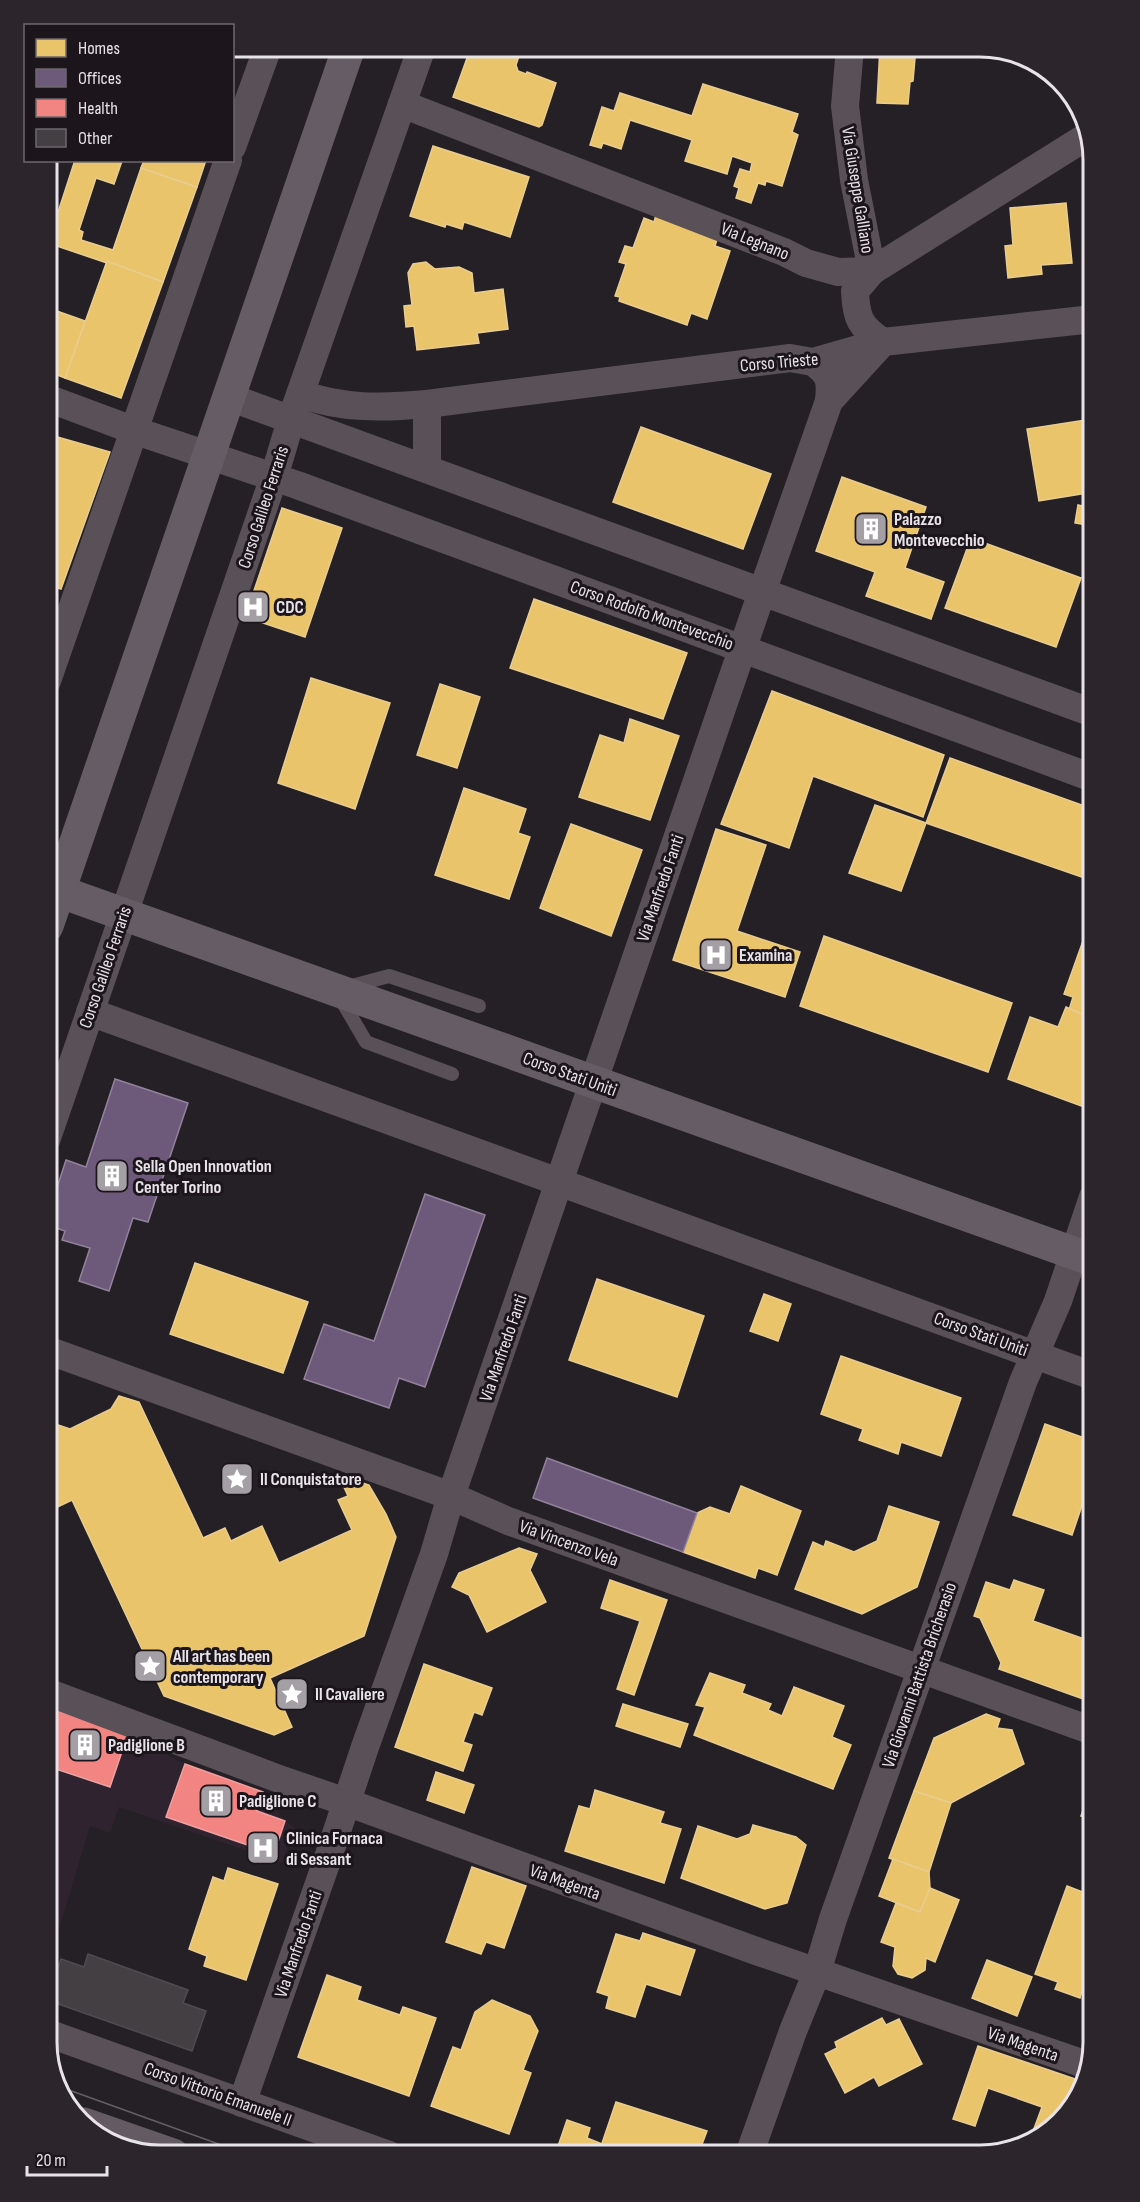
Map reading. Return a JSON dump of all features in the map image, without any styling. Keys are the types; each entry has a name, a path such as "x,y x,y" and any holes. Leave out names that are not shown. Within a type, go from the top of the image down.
{"main road":[{"path":"57,875 229,397 346,57"},
{"name":"Corso Stati Uniti","path":"57,891 1083,1257"},
{"path":"117,2135 138,2143"}],"street":[{"path":"234,140 259,57"},
{"name":"Corso Galileo Ferraris","path":"57,1109 296,407 418,57"},
{"name":"Via Giuseppe Galliano","path":"849,57 845,106 854,180 872,272 855,291 856,313 869,333 883,342"},
{"name":"Via Legnano","path":"402,104 806,262 838,272 872,272"},
{"path":"872,272 1081,140"},
{"path":"57,652 227,162"},
{"name":"Corso Trieste","path":"296,407 326,403 382,408 789,358 813,362 883,342 1083,320"},
{"path":"829,401 883,342"},
{"path":"762,592 829,401 830,384 826,372 813,362"},
{"path":"229,397 296,407 427,469 1083,709"},
{"name":"Corso Rodolfo Montevecchio","path":"57,402 133,430 274,477 1083,774"},
{"path":"427,404 427,469"},
{"name":"Via Manfredo Fanti","path":"242,2103 434,1554 762,592"},
{"name":"Corso Stati Uniti","path":"90,1012 1083,1372"},
{"name":"Via Giovanni Battista Bricherasio","path":"753,2145 793,2031 817,1972 833,1919 921,1668 1034,1354 1058,1301 1083,1259"},
{"name":"Via Vincenzo Vela","path":"57,1354 452,1496 508,1521 1083,1727"},
{"name":"Via Magenta","path":"57,1696 282,1780 1080,2064"},
{"name":"Corso Vittorio Emanuele II","path":"57,2036 361,2145"}],"lane":[{"path":"452,1074 366,1042 336,990 389,976 479,1006"}],"shaded area":[{"name":"Clinica Fornaca di Sessant","path":"57,1710 128,1734 185,1764 263,1792 285,1821 295,1828 282,1863 119,1807 110,1833 90,1826 57,1937"}],"building: Homes":[{"path":"467,57 519,57 516,65 518,71 556,83 542,125 539,127 453,97"},
{"path":"879,57 914,57 913,81 910,82 908,104 877,103"},
{"path":"703,84 798,114 792,132 798,135 782,186 766,181 765,185 758,183 751,203 736,198 739,188 734,186 740,169 750,172 752,163 732,156 727,174 685,161 692,140 630,120 621,149 603,143 601,148 590,145 602,107 614,111 620,93 692,116"},
{"path":"433,146 529,177 510,237 464,222 462,229 446,224 445,227 410,216"},
{"path":"74,162 122,162 114,184 96,178 79,230 83,232 81,240 113,250 141,168 197,187 163,282 57,246 57,215"},
{"path":"143,162 205,162 197,187 141,168"},
{"path":"1066,203 1072,263 1041,265 1042,274 1008,278 1005,246 1013,245 1010,208"},
{"path":"656,215 718,236 715,246 730,251 707,319 691,313 687,325 619,301 620,297 615,296 626,264 619,262 625,246 633,248 644,218 654,222"},
{"path":"107,261 163,282 121,398 65,378"},
{"path":"426,262 435,269 459,267 472,273 474,293 503,289 508,329 477,333 479,343 417,350 414,326 406,327 404,306 412,305 408,273 413,264"},
{"path":"57,311 85,321 65,378 57,375"},
{"path":"1083,420 1083,494 1039,501 1027,429"},
{"path":"641,427 771,474 743,549 613,502"},
{"path":"57,437 110,452 61,589 57,588"},
{"name":"Palazzo Montevecchio","path":"842,477 926,507 905,568 944,582 931,619 866,596 875,572 816,551"},
{"path":"1078,505 1083,506 1083,524 1075,523"},
{"path":"282,508 342,528 305,637 245,617"},
{"path":"971,538 1081,578 1056,647 945,608"},
{"path":"534,599 687,653 663,719 510,668"},
{"path":"311,678 390,703 355,809 278,783"},
{"path":"440,684 480,697 457,768 417,755"},
{"path":"772,691 944,755 923,817 813,776 789,848 721,824"},
{"path":"630,719 679,736 650,820 579,797 600,735 624,743"},
{"path":"950,758 1083,805 1083,878 926,823"},
{"path":"464,788 526,809 518,833 530,837 509,899 435,875"},
{"path":"875,805 926,823 901,891 849,873"},
{"path":"571,824 642,850 611,936 540,908"},
{"path":"716,829 766,845 737,931 800,952 785,997 673,960"},
{"path":"824,936 1012,1003 988,1072 800,1006"},
{"path":"1083,941 1083,1015 1069,1010 1073,997 1064,994"},
{"path":"1066,1007 1083,1015 1083,1107 1008,1079 1030,1017 1058,1027"},
{"path":"195,1263 308,1302 283,1373 170,1334"},
{"path":"597,1279 704,1316 677,1397 569,1360"},
{"path":"764,1294 791,1304 778,1341 750,1331"},
{"path":"841,1356 961,1398 941,1456 901,1442 898,1454 859,1440 863,1429 821,1414"},
{"path":"119,1396 139,1402 203,1538 225,1528 231,1541 262,1526 279,1563 352,1530 338,1500 348,1496 343,1485 354,1480 369,1485 386,1514 396,1537 364,1636 270,1678 292,1727 274,1735 164,1696 72,1500 57,1507 57,1425 70,1429 111,1409"},
{"path":"1045,1424 1083,1437 1083,1503 1072,1535 1013,1515"},
{"path":"741,1486 801,1511 777,1575 758,1568 755,1578 683,1552 697,1513 710,1507 730,1514"},
{"path":"889,1506 939,1522 917,1587 862,1614 795,1589 813,1542 824,1547 826,1541 854,1552 877,1541"},
{"path":"519,1548 537,1554 530,1570 546,1602 487,1632 469,1595 452,1587 459,1573"},
{"path":"610,1580 667,1600 634,1695 617,1689 640,1621 601,1608"},
{"path":"1014,1580 1044,1590 1033,1621 1083,1638 1083,1699 999,1669 1001,1663 980,1618 974,1616 986,1582 1010,1590"},
{"path":"424,1664 492,1688 482,1715 474,1712 463,1742 472,1745 463,1771 395,1747"},
{"path":"710,1673 745,1685 742,1693 771,1704 768,1710 782,1716 794,1687 844,1706 832,1737 851,1745 833,1789 694,1735 705,1707 696,1705"},
{"path":"623,1704 688,1724 680,1747 616,1726"},
{"path":"986,1714 1000,1719 997,1728 1012,1730 1024,1764 951,1803 914,1791 934,1738"},
{"path":"436,1772 474,1785 464,1813 427,1800"},
{"path":"595,1790 664,1812 660,1823 681,1829 664,1883 565,1851 579,1806 590,1809"},
{"path":"914,1791 951,1803 929,1872 889,1858"},
{"path":"753,1825 796,1837 806,1845 787,1903 765,1909 681,1878 698,1826 737,1839 750,1834"},
{"path":"893,1859 929,1872 930,1888 920,1912 879,1896"},
{"path":"472,1867 526,1886 504,1948 486,1942 481,1954 446,1942"},
{"path":"228,1868 278,1884 246,1980 204,1966 207,1956 189,1949 213,1877 224,1881"},
{"path":"1067,1886 1083,1892 1083,1990 1080,1998 1055,1989 1058,1982 1035,1974"},
{"path":"930,1888 959,1900 935,1962 926,1958 925,1970 912,1978 898,1974 893,1966 895,1947 881,1942 896,1903 920,1912"},
{"path":"643,1933 695,1950 680,1995 646,1984 635,2017 606,2008 609,1996 597,1992 616,1934 640,1941"},
{"path":"987,1960 1032,1977 1017,2016 972,1998"},
{"path":"327,1975 361,1987 357,2000 400,2015 403,2007 436,2018 409,2096 298,2057"},
{"path":"492,2000 530,2016 538,2031 523,2070 531,2073 509,2134 431,2106 453,2047 461,2050 475,2012"},
{"path":"882,2018 886,2025 899,2019 922,2064 879,2086 874,2077 845,2093 825,2054 837,2048 835,2042"},
{"path":"978,2046 1076,2079 1058,2110 1033,2130 1042,2107 988,2088 975,2126 953,2119"},
{"path":"616,2102 707,2131 702,2145 601,2145"},
{"path":"567,2120 590,2128 587,2138 602,2144 602,2145 558,2145"}],"building: Offices":[{"name":"Sella Open Innovation Center Torino","path":"115,1079 188,1103 148,1222 133,1218 109,1291 79,1281 90,1248 62,1240 65,1231 57,1228 57,1187 66,1160 86,1167"},
{"path":"425,1194 485,1215 425,1387 399,1378 389,1408 304,1379 324,1324 374,1341"},
{"path":"547,1458 697,1513 683,1552 533,1498"}],"building: Health":[{"name":"Padiglione B","path":"57,1710 128,1734 110,1787 57,1769"},
{"name":"Padiglione C","path":"185,1764 263,1792 257,1811 285,1821 274,1854 166,1817"}],"building: Other":[{"path":"88,1954 188,1990 183,2003 206,2011 192,2051 57,2004 57,1971 61,1959 84,1967"}],"tram line":[{"path":"69,2090 221,2145"}],"place":[{"name":"Palazzo Montevecchio","path":"871,529"},
{"name":"CDC","path":"253,607"},
{"name":"Examina","path":"716,955"},
{"name":"Sella Open Innovation Center Torino","path":"112,1176"},
{"name":"Il Conquistatore","path":"237,1479"},
{"name":"All art has been contemporary","path":"150,1666"},
{"name":"Il Cavaliere","path":"292,1694"},
{"name":"Padiglione B","path":"85,1745"},
{"name":"Padiglione C","path":"216,1801"},
{"name":"Clinica Fornaca di Sessant","path":"263,1848"}]}
